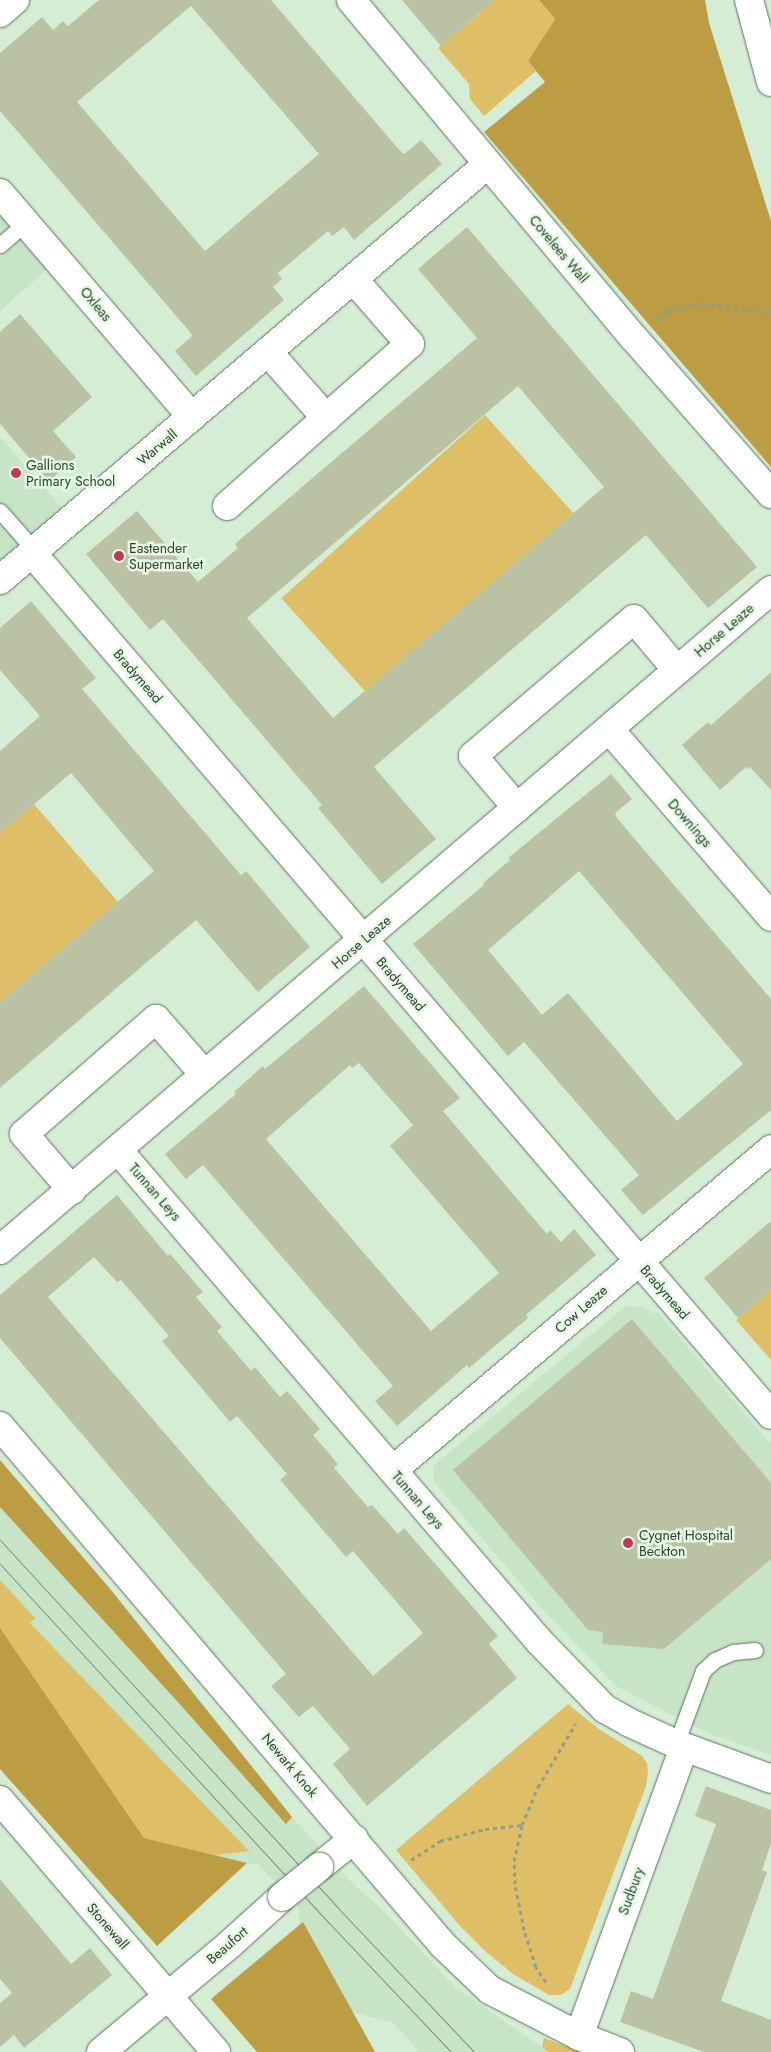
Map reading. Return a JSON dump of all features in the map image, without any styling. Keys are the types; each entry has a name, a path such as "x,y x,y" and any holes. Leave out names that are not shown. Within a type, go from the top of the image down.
{"street":[{"path":"0,12 15,0"},
{"name":"Covelees Wall","path":"351,0 632,337 771,494"},
{"path":"749,0 771,82"},
{"name":"Warwall","path":"0,580 488,164"},
{"name":"Oxleas","path":"0,192 192,417"},
{"path":"227,506 410,344 354,279"},
{"path":"268,352 326,418"},
{"name":"Bradymead","path":"34,552 363,940 771,1414"},
{"name":"Horse Leaze","path":"0,1250 771,590"},
{"path":"517,808 473,756 634,619 677,670"},
{"name":"Downings","path":"609,729 771,917"},
{"path":"72,1190 24,1134 156,1019 205,1075"},
{"name":"Cow Leaze","path":"393,1470 771,1149"},
{"name":"Tunnan Leys","path":"118,1150 539,1641 594,1698 605,1708 628,1722 680,1745 771,1779"},
{"name":"Newark Knok","path":"0,1426 443,1945 490,1990 579,2036 620,2052"},
{"name":"Sudbury","path":"579,2036 680,1745"},
{"name":"Stonewall","path":"0,1800 216,2052"},
{"name":"Beaufort","path":"101,2052 166,1995 230,1944 282,1897 354,1839"}],"lane":[{"path":"0,245 26,222"},
{"path":"0,510 34,552"},
{"path":"680,1745 703,1671 715,1660 733,1652 755,1650"}],"path":[{"path":"632,337 668,311 702,303 771,313"},
{"path":"550,1988 536,1967 524,1930 515,1884 514,1861 522,1826 538,1786 580,1714"},
{"path":"406,1863 440,1841 485,1829 522,1826"}],"shaded area":[{"path":"474,0 539,0 555,19 528,61 536,71 484,116 470,99 469,84 438,48 482,11"},
{"path":"539,0 705,0 709,23 771,221 771,467 484,132 545,82 528,61 555,19"},
{"path":"0,215 47,269 0,311"},
{"path":"485,415 573,513 370,696 281,598"},
{"name":"Gallions Primary School","path":"0,437 62,508 0,562"},
{"path":"34,804 118,902 0,1002 0,833"},
{"path":"771,1289 771,1360 736,1320"},
{"name":"Cygnet Hospital Beckton","path":"626,1306 644,1307 653,1314 657,1311 771,1444 771,1755 708,1733 616,1686 538,1604 434,1482 433,1466"},
{"path":"0,1460 111,1590 292,1817 352,1883 384,1911 456,1988 549,2052 419,2052 394,2023 302,1999 299,1908 257,1863 254,1865 144,1838 0,1628"},
{"path":"0,1460 111,1590 292,1817 286,1824 0,1507"},
{"path":"0,1580 35,1618 30,1623 249,1851 214,1855 144,1838 0,1628"},
{"path":"0,1628 144,1838 247,1863 157,1946 0,1769"},
{"path":"568,1704 599,1729 642,1756 647,1763 648,1772 646,1786 570,1989 561,1995 549,1995 513,1974 485,1951 460,1926 396,1850"},
{"path":"303,1922 375,2052 257,2052 211,1999"},
{"path":"544,2038 581,2052 549,2052 542,2047"}],"building":[{"path":"99,0 271,0 401,152 404,154 421,140 442,164 354,240 344,227 332,236 328,231 278,273 282,279 273,287 284,300 196,376 175,351 192,336 190,332 0,111 0,53 42,17 53,30 63,21 68,26","holes":["191,6 319,154 205,251 77,102"]},
{"path":"402,0 494,0 441,46"},
{"path":"467,227 757,567 708,608 646,535 374,767 436,839 382,884 318,808 322,805 163,619 150,630 86,554 137,511 198,582 238,548 235,544 477,338 418,269","holes":["518,386 604,487 333,718 247,618"]},
{"path":"20,314 92,397 53,431 76,457 49,481 0,424 0,332"},
{"path":"31,601 96,678 82,689 241,875 246,871 310,947 258,992 196,920 0,1088 0,1002 154,871 71,773 0,833 0,751 40,716 0,670 0,628"},
{"path":"771,672 771,790 750,767 748,769 746,767 720,790 682,745 708,722 711,725"},
{"path":"611,774 632,799 615,813 617,818 771,999 771,1110 643,1215 621,1190 639,1175 524,1042 508,1056 413,944 484,885 483,883 510,860 508,858","holes":["579,871 743,1064 677,1121 568,993 542,1015 488,950"]},
{"path":"364,986 460,1098 443,1111 547,1234 550,1230 561,1242 574,1229 596,1255 526,1315 528,1318 469,1368 467,1365 397,1426 375,1401 393,1386 203,1165 186,1179 165,1154 236,1094 234,1092 263,1066 265,1069","holes":["359,1063 413,1125 390,1146 499,1273 431,1331 266,1139 350,1065 352,1068"]},
{"path":"117,1195 168,1256 170,1254 203,1292 196,1297 222,1327 217,1331 251,1371 255,1367 280,1397 287,1391 320,1429 313,1435 338,1464 334,1468 368,1507 372,1505 398,1534 404,1528 498,1636 489,1644 517,1678 367,1806 333,1764 350,1749 313,1706 299,1717 271,1686 286,1674 0,1338 0,1295","holes":["94,1257 117,1282 121,1280 169,1336 162,1341 230,1422 237,1416 287,1474 280,1480 346,1557 353,1551 423,1633 373,1676 48,1297"]},
{"path":"771,1221 771,1290 738,1318 704,1278"},
{"name":"Cygnet Hospital Beckton","path":"632,1319 771,1483 771,1559 664,1649 602,1644 603,1632 588,1630 453,1470"},
{"path":"706,1786 771,1810 771,1844 762,1870 767,1872 721,2001 771,2020 771,2052 704,2052 620,2022 631,1991 653,1999 716,1824 695,1816"},
{"path":"0,1879 71,1964 90,1948 112,1975 24,2048 14,2035 0,2047 0,2003 12,1993 0,1979"}],"tram line":[{"path":"0,1540 338,1908 474,2052"},
{"path":"0,1564 330,1924 451,2052"}],"place":[{"name":"Gallions Primary School","path":"16,473"},
{"name":"Eastender Supermarket","path":"119,556"},
{"name":"Cygnet Hospital Beckton","path":"628,1543"}]}
